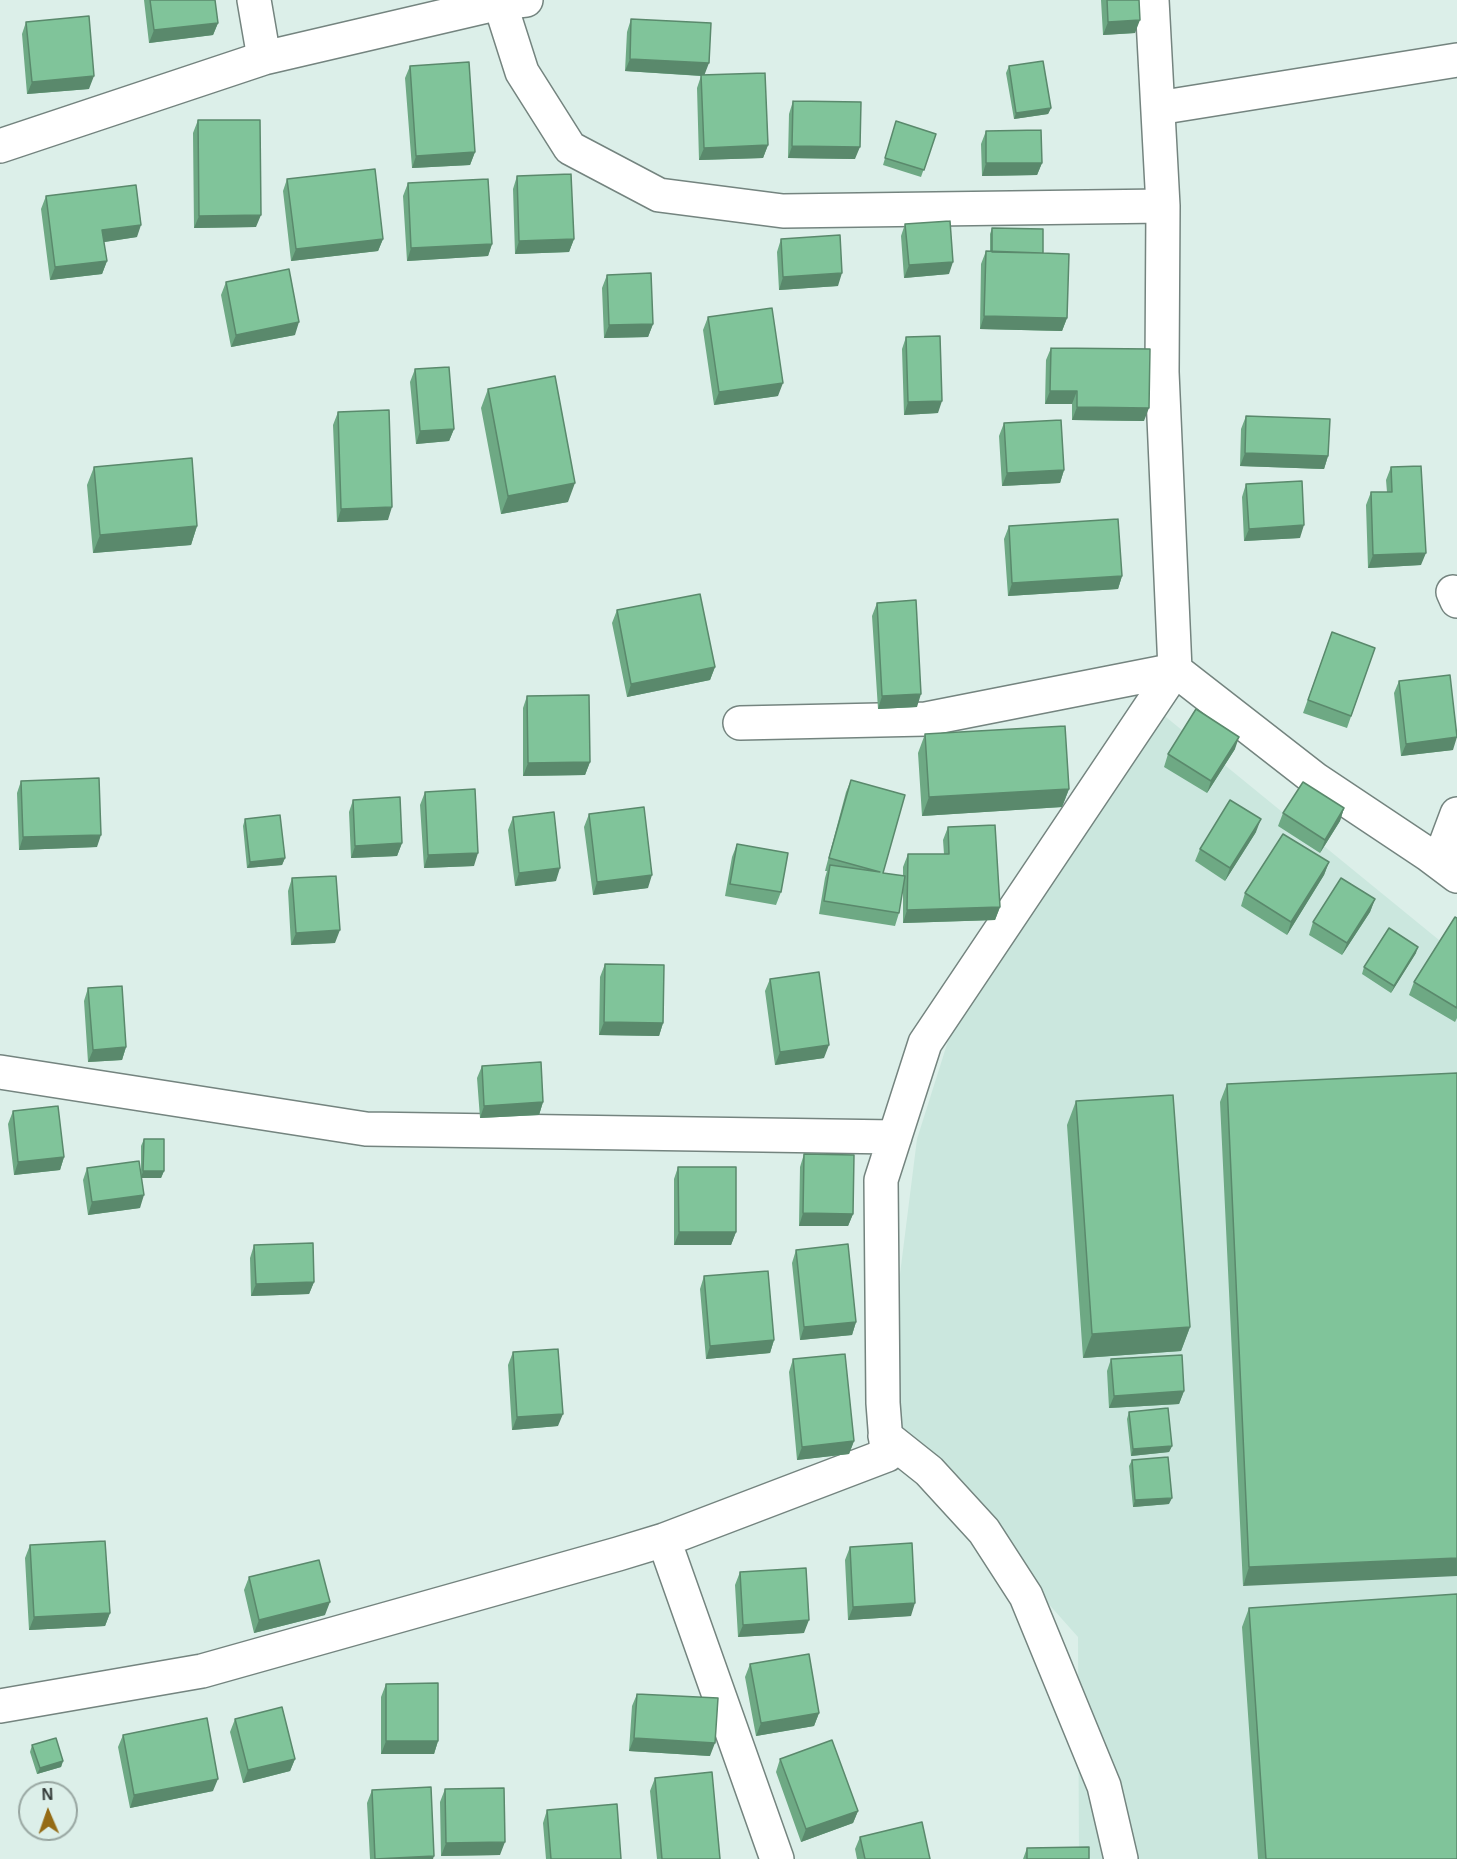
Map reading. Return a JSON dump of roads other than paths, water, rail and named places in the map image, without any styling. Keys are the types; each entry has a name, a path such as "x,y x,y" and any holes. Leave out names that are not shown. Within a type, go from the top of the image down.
{"street":[{"path":"254,0 264,58"},
{"path":"0,1706 202,1671 664,1540 887,1455 883,1403 881,1180 925,1043 1175,670 1162,372 1164,206 1152,0"},
{"path":"0,146 264,58 508,1 522,72 570,148 659,195 783,211 1164,206"},
{"path":"1158,108 1457,60"},
{"path":"740,723 926,719 1175,670 1315,779 1448,869 1457,814"},
{"path":"0,1072 366,1129 895,1137"},
{"path":"885,1436 929,1471 984,1531 1026,1596 1104,1786 1121,1859"},
{"path":"664,1540 777,1859"}]}
